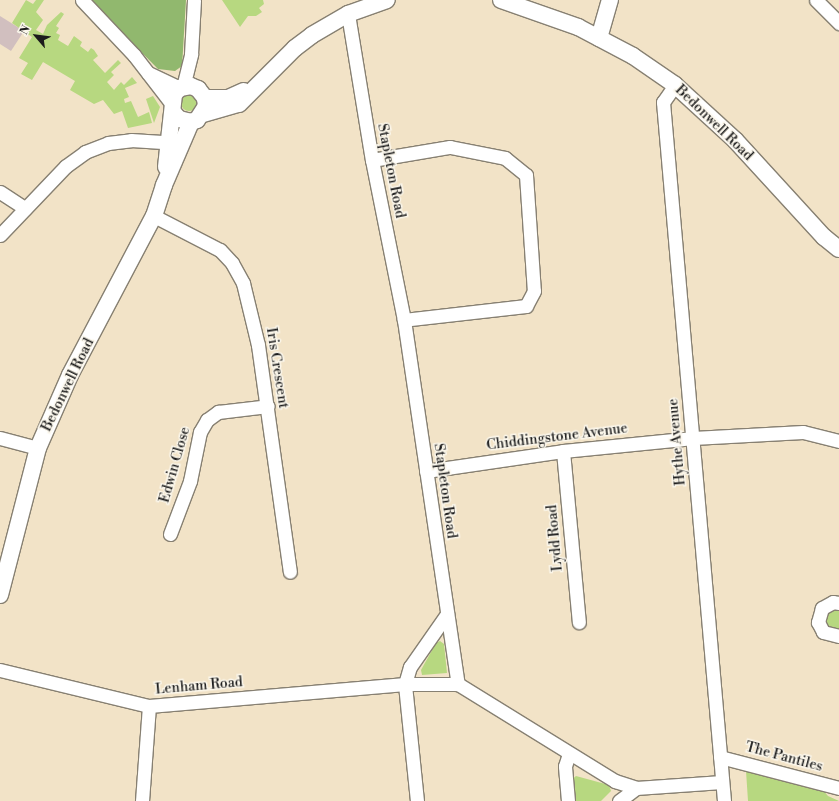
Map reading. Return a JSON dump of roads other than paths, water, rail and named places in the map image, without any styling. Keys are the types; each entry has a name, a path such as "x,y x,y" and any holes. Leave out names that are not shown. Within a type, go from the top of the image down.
{"street":[{"path":"82,0 148,73 156,88 179,119 197,118 239,104 295,48 348,14 387,0"},
{"path":"192,91 191,54 194,0"},
{"name":"Bedonwell Road","path":"501,0 542,13 599,38 633,56 675,84 735,140 824,237 839,249"},
{"path":"599,38 610,0"},
{"path":"816,0 839,23"},
{"name":"Stapleton Road","path":"348,14 372,160 404,320 458,684"},
{"path":"148,73 192,91 228,98 257,87"},
{"name":"Hythe Avenue","path":"675,84 663,102 724,801"},
{"name":"Bedonwell Road","path":"0,595 38,448 70,375 154,216 175,142 172,108 174,94 192,91 206,106 175,142"},
{"path":"0,235 66,166 85,152 108,143 175,142"},
{"path":"372,160 450,146 506,158 526,175 534,291 526,306 404,320"},
{"path":"0,192 25,208"},
{"name":"Iris Crescent","path":"154,216 214,246 232,263 249,299 268,406 290,572"},
{"name":"Edwin Close","path":"170,534 190,481 200,432 207,420 218,412 268,406"},
{"name":"Chiddingstone Avenue","path":"426,471 563,451 693,438 803,432 839,441"},
{"path":"0,438 38,448"},
{"name":"Lydd Road","path":"563,451 579,622"},
{"path":"839,603 833,602 822,608 818,622 823,632 839,636"},
{"path":"417,801 405,684 410,667 447,614"},
{"name":"Lenham Road","path":"0,670 149,706 405,684 458,684"},
{"path":"458,684 569,754 615,781 636,788 722,782"},
{"path":"142,801 149,706"},
{"path":"568,801 565,766 569,754"},
{"name":"The Pantiles","path":"720,757 839,788"},
{"path":"618,801 636,788"}]}
